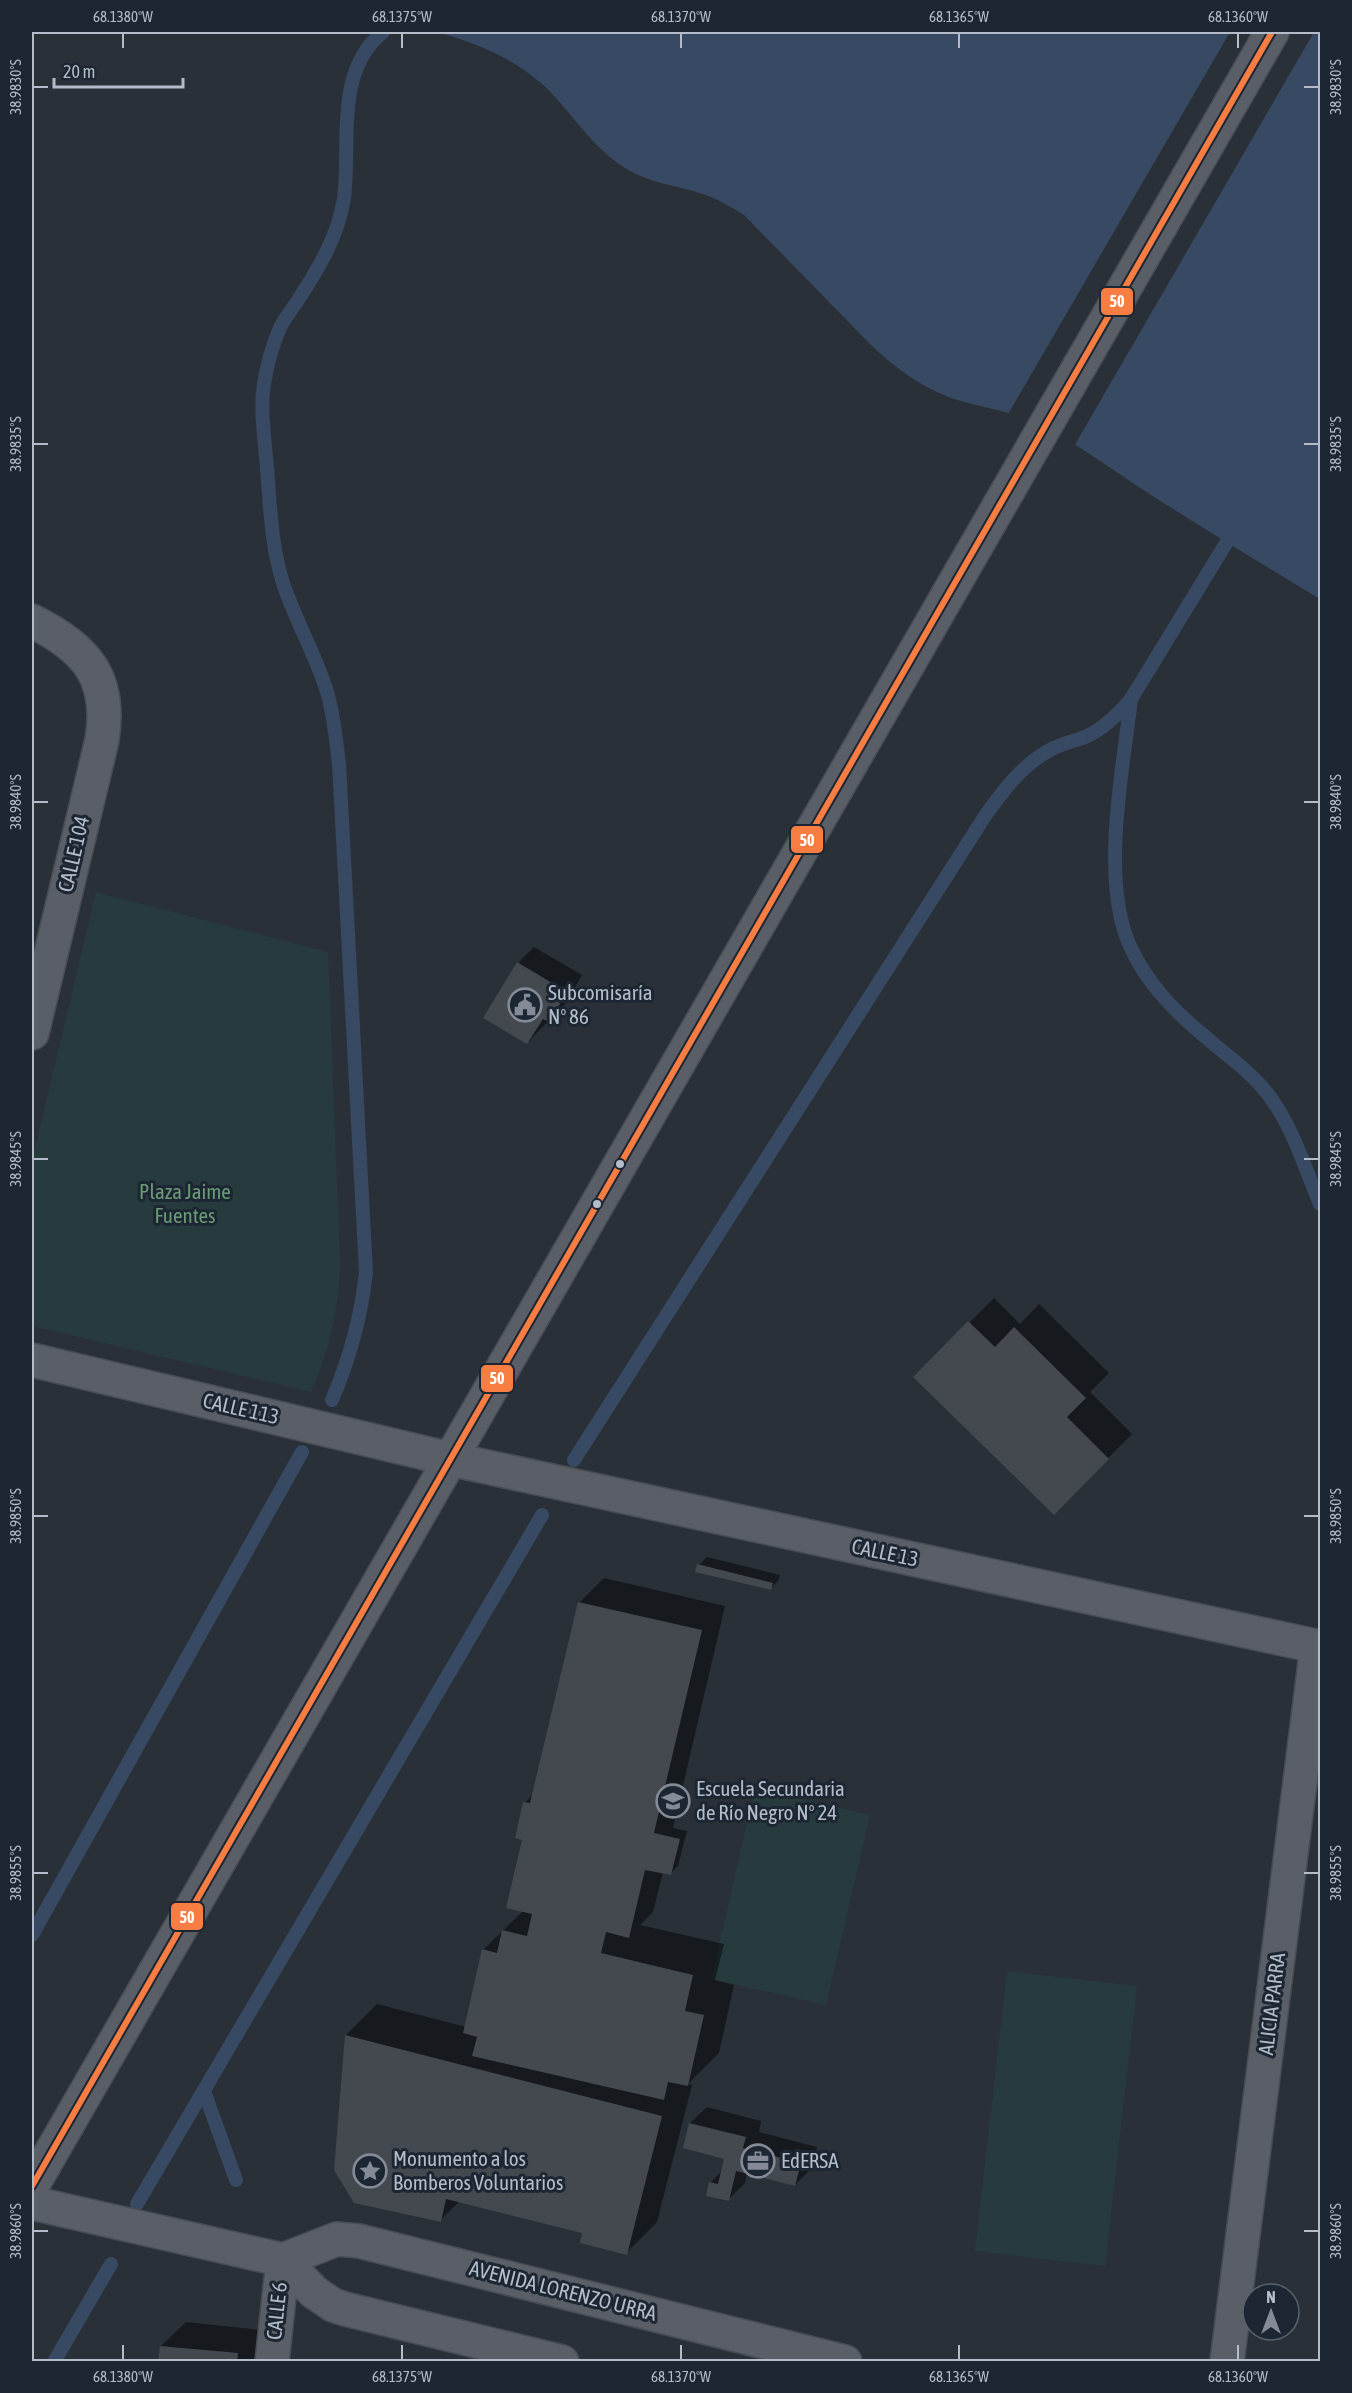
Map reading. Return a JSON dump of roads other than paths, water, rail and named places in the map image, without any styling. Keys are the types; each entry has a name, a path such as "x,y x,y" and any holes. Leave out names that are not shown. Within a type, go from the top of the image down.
{"street":[{"path":"32,2186 1272,32"},
{"name":"CALLE 104","path":"32,621 54,632 88,662 102,689 105,705 102,740 32,1033"},
{"name":"CALLE 113","path":"32,1360 450,1459"},
{"name":"CALLE 13","path":"450,1459 1319,1647"},
{"name":"ALICIA PARRA","path":"1227,2361 1319,1647"},
{"path":"32,2203 283,2260 314,2292 333,2305 562,2361"},
{"name":"AVENIDA LORENZO URRA","path":"283,2260 337,2239 359,2241 845,2361"},
{"name":"CALLE 6","path":"272,2361 283,2260"}],"water":[{"path":"436,32 1320,32 1320,599 1043,426 1013,414 948,397 912,378 870,344 744,215 709,196 654,181 625,168 605,153 555,97 530,74 485,48"}],"waterway":[{"path":"332,1400 354,1338 366,1272 339,764 327,692 288,597 275,552 262,402 268,363 280,328 321,262 333,238 344,198 346,132 351,87 357,67 368,48 383,32"},
{"path":"574,1460 985,816 1006,788 1031,763 1055,747 1088,736 1114,718 1127,704 1236,527"},
{"path":"1131,699 1119,791 1115,857 1116,889 1121,919 1130,946 1145,973 1163,997 1196,1029 1249,1074 1272,1099 1296,1143 1320,1204"},
{"path":"32,1935 302,1452"},
{"path":"137,2204 542,1515"},
{"path":"204,2091 236,2180"},
{"path":"54,2362 111,2264"}],"place":[{"name":"Subcomisaría N° 86","path":"525,1005"},
{"name":"Escuela Secundaria de Río Negro N° 24","path":"673,1801"},
{"name":"EdERSA","path":"758,2161"},
{"name":"Monumento a los Bomberos Voluntarios","path":"370,2171"}],"park label":[{"name":"Plaza Jaime Fuentes","path":"185,1204"}]}
